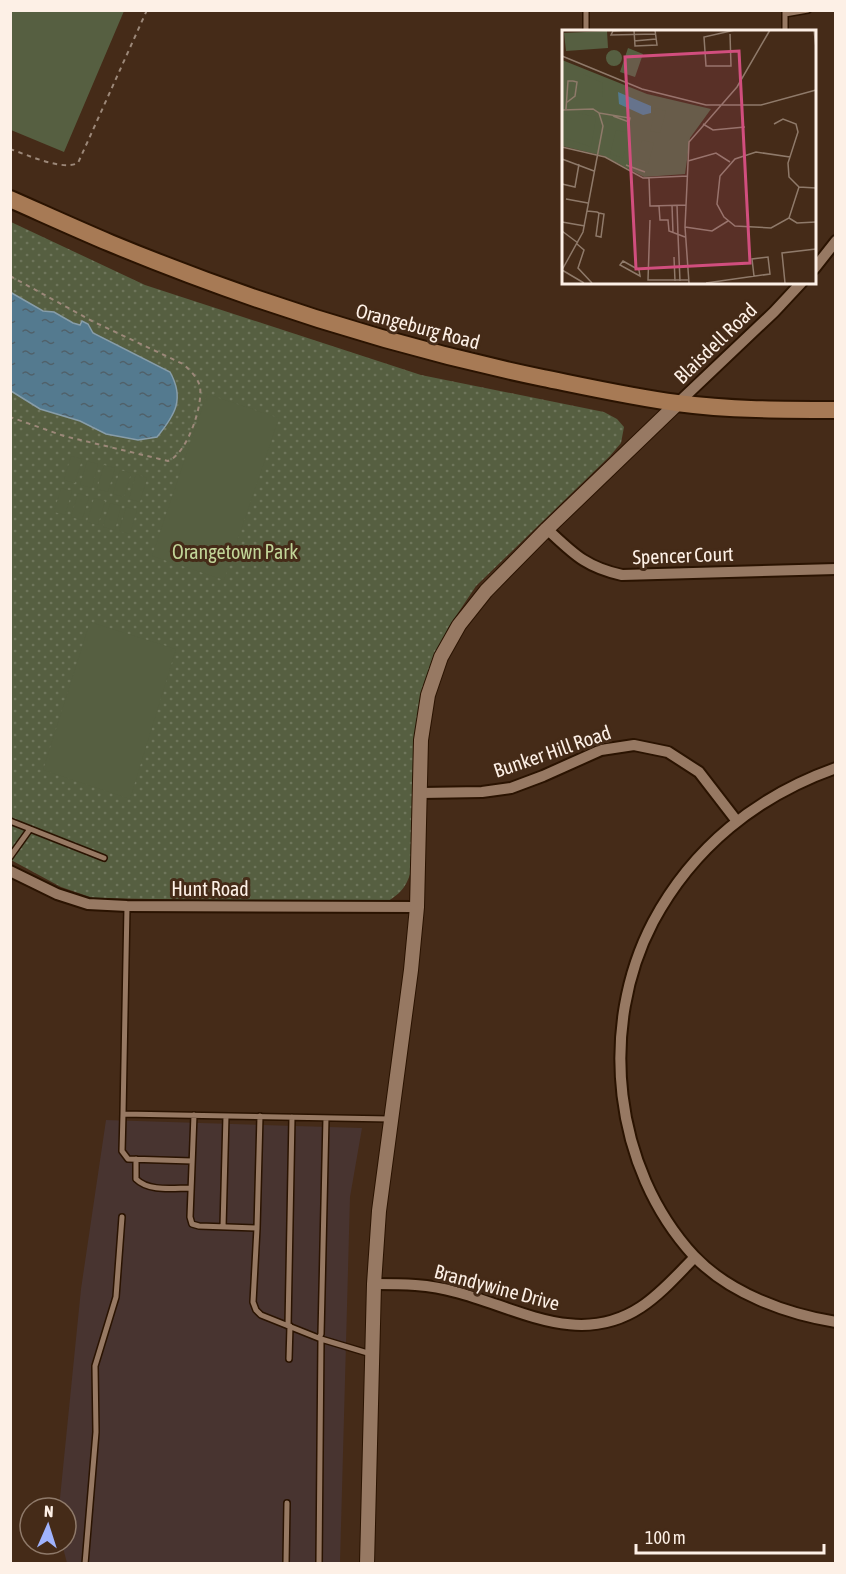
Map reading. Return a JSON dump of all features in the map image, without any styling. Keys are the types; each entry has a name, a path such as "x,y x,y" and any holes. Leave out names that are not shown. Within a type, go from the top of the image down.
{"main road":[{"name":"Orangeburg Road","path":"10,199 110,243 301,314 486,366 580,386 678,403 836,410"}],"street":[{"path":"816,267 836,242"},
{"name":"Blaisdell Road","path":"678,403 774,312 800,284"},
{"path":"367,1563 374,1284 380,1211 417,907 421,740 428,695 441,657 459,624 486,591 678,403"},
{"name":"Spencer Court","path":"547,529 583,562 603,571 622,575 836,569"},
{"name":"Bunker Hill Road","path":"421,793 482,792 511,788 601,750 634,745 668,752 699,772 736,820"},
{"path":"836,768 804,779 771,796 736,820 693,864 674,889 653,922 638,957 626,999 621,1039 620,1082 626,1123 637,1160 652,1196 671,1227 696,1257 716,1274 744,1292 778,1309 836,1322"},
{"name":"Hunt Road","path":"10,871 57,894 88,904 417,907"},
{"name":"Brandywine Drive","path":"374,1284 421,1284 448,1290 541,1321 576,1325 609,1322 640,1308 663,1290 696,1257"}],"lane":[{"path":"586,10 586,30"},
{"path":"785,30 784,12 808,10"},
{"path":"10,821 104,858"},
{"path":"10,857 30,829"},
{"path":"127,906 122,1151 128,1159 192,1161"},
{"path":"123,1114 391,1119"},
{"path":"194,1115 192,1224 256,1228"},
{"path":"223,1227 226,1116"},
{"path":"260,1116 253,1302 256,1310 261,1315 320,1339 372,1354"},
{"path":"289,1359 292,1117"},
{"path":"319,1563 320,1339 326,1118"},
{"path":"136,1159 136,1179 142,1185 191,1188"},
{"path":"85,1563 96,1432 95,1366 116,1297 122,1217"},
{"path":"286,1563 287,1503"}],"path":[{"path":"10,149 60,165 71,167 78,163 147,10"},
{"path":"10,276 92,321 183,364 192,372 200,388 199,402 188,442 175,459 168,461 64,436 10,417"}],"shaded area":[{"path":"106,1120 362,1128 350,1197 340,1563 67,1563 65,1556 78,1556 78,1496 60,1496 81,1289"}],"green space":[{"path":"10,11 124,11 64,152 11,130"},
{"name":"Orangetown Park","path":"11,222 145,285 421,375 604,412 617,419 624,427 621,443 610,456 476,586 448,628 423,686 414,740 411,871 402,890 385,903 93,898 61,887 11,860"},
{"path":"207,394 279,418 224,580 152,556"},
{"path":"71,456 82,459 75,483 64,480"},
{"path":"87,461 98,464 92,488 80,485"},
{"path":"104,465 115,468 108,492 97,489"},
{"path":"120,470 131,473 124,497 113,494"},
{"path":"136,474 147,478 140,502 129,499"},
{"path":"61,488 72,491 65,515 54,512"},
{"path":"78,493 89,497 82,520 71,517"},
{"path":"94,498 105,501 98,525 87,522"},
{"path":"110,503 121,506 115,530 103,527"},
{"path":"126,507 137,510 130,534 119,531"},
{"path":"90,622 176,649 130,799 43,770"}],"water":[{"path":"10,292 43,311 54,312 73,323 80,325 82,321 88,324 93,333 170,372 177,390 176,406 169,421 157,437 138,440 106,434 80,421 40,409 11,391"}]}
